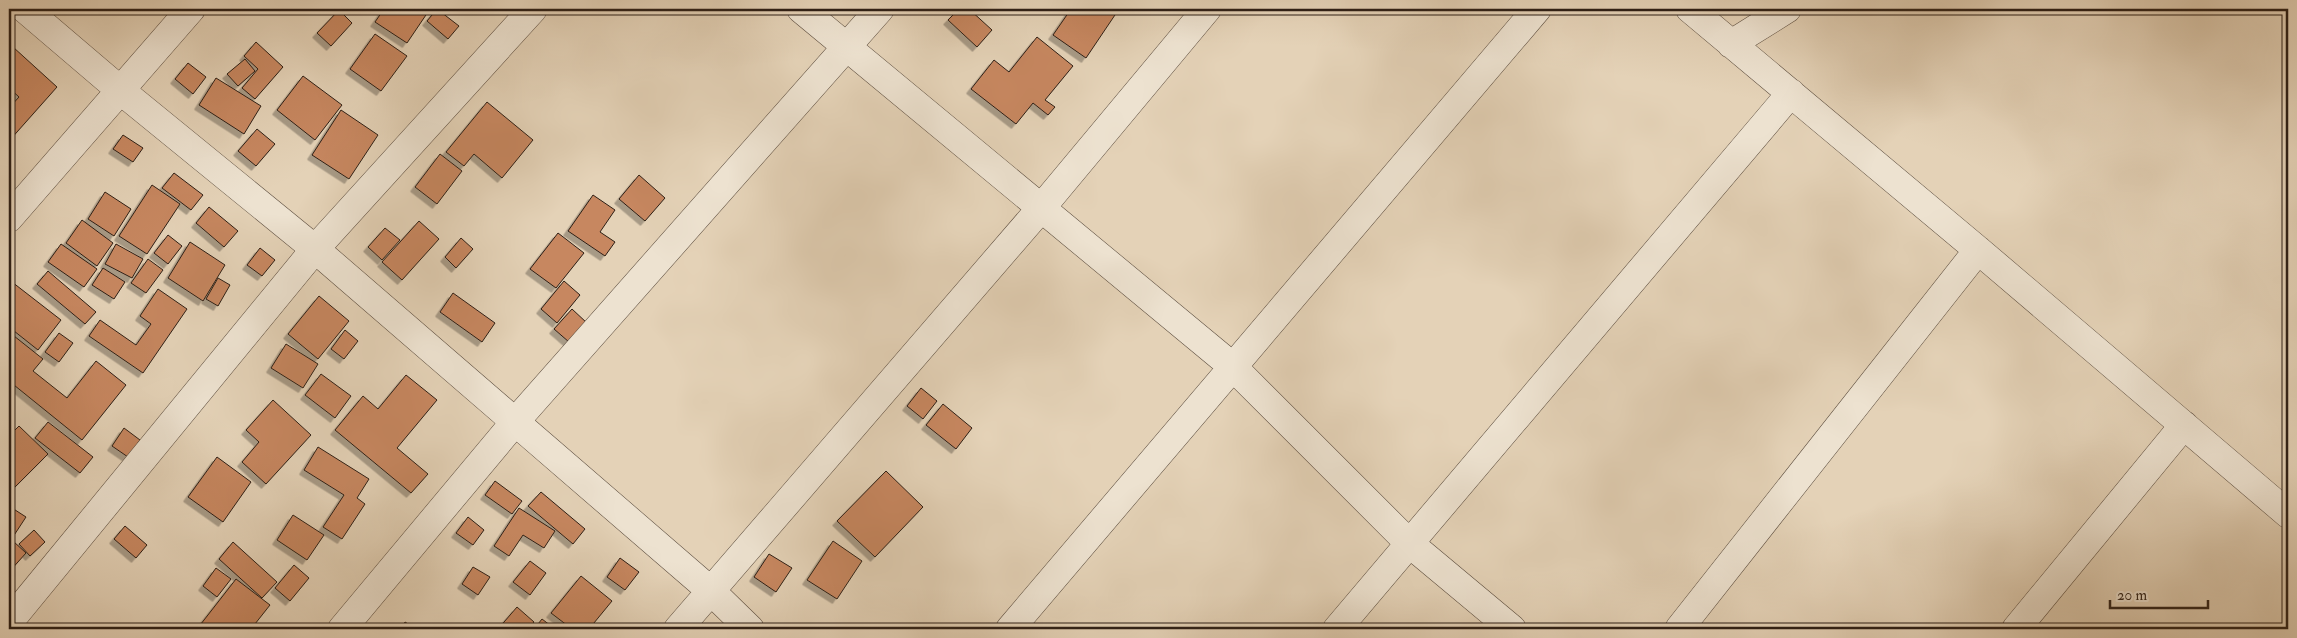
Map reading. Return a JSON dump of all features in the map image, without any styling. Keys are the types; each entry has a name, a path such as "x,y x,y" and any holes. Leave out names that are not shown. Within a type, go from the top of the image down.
{"street":[{"path":"25,9 120,90 315,249 514,423 711,591 750,629"},
{"path":"9,218 191,9"},
{"path":"9,622 315,249 533,9"},
{"path":"801,9 1232,366 1409,543 1512,629"},
{"path":"342,629 514,423 880,9"},
{"path":"678,629 1042,207 1207,9"},
{"path":"1010,629 1536,9"},
{"path":"1690,9 1978,250 2288,514"},
{"path":"1731,44 1787,9"},
{"path":"1337,629 1791,93"},
{"path":"1679,629 1978,250"},
{"path":"2016,629 2184,425"}],"building":[{"path":"384,9 430,9 407,43 375,22"},
{"path":"437,9 459,26 448,39 427,21"},
{"path":"959,9 969,9 992,30 977,47 948,20"},
{"path":"1071,9 1119,9 1086,58 1053,35"},
{"path":"339,10 352,23 331,46 317,33"},
{"path":"375,34 407,56 381,91 350,69"},
{"path":"1037,37 1073,66 1045,100 1055,107 1048,115 1033,103 1016,124 971,89 994,60 1009,72"},
{"path":"256,42 283,67 255,99 242,88 258,69 244,56"},
{"path":"13,47 57,87 9,141 9,108 19,97 9,88 9,52"},
{"path":"245,59 255,71 238,86 227,74"},
{"path":"188,63 206,77 193,94 175,79"},
{"path":"303,76 342,105 315,140 277,110"},
{"path":"216,78 261,106 244,134 199,105"},
{"path":"487,102 533,140 502,178 474,154 464,166 446,152"},
{"path":"341,110 378,135 349,179 312,155"},
{"path":"257,129 275,144 256,166 238,151"},
{"path":"123,135 143,148 133,162 113,149"},
{"path":"440,154 462,171 437,204 415,187"},
{"path":"174,173 203,195 191,210 162,188"},
{"path":"639,175 665,198 645,221 619,199"},
{"path":"152,185 180,204 147,254 119,236"},
{"path":"105,192 131,209 114,236 88,219"},
{"path":"593,195 615,210 600,232 615,242 605,256 568,231"},
{"path":"209,207 238,231 224,247 196,223"},
{"path":"82,220 113,243 97,266 66,243"},
{"path":"419,221 439,239 402,280 382,262"},
{"path":"385,228 400,240 382,260 368,247"},
{"path":"558,233 584,253 556,288 530,269"},
{"path":"168,235 182,246 168,264 154,253"},
{"path":"461,238 473,249 456,268 445,257"},
{"path":"190,242 225,265 203,301 168,278"},
{"path":"61,244 97,269 84,287 48,262"},
{"path":"116,244 143,259 132,278 105,264"},
{"path":"260,248 275,260 262,276 247,265"},
{"path":"148,259 163,270 146,293 131,283"},
{"path":"103,268 125,282 114,299 92,285"},
{"path":"48,271 96,312 85,324 37,284"},
{"path":"218,278 230,285 218,306 206,299"},
{"path":"564,281 580,295 557,323 541,309"},
{"path":"12,282 61,320 38,350 9,327 9,286"},
{"path":"158,289 187,309 143,373 89,336 100,320 136,345 151,324 140,316"},
{"path":"453,293 495,323 482,342 440,312"},
{"path":"319,296 349,321 318,359 288,334"},
{"path":"572,309 587,323 569,342 554,329"},
{"path":"345,330 358,341 344,359 331,349"},
{"path":"9,332 43,359 33,371 67,398 96,361 126,385 82,440 9,381"},
{"path":"59,333 73,343 59,362 45,352"},
{"path":"286,344 318,364 303,388 271,368"},
{"path":"321,374 351,396 335,418 305,395"},
{"path":"406,375 437,400 397,448 428,474 411,493 335,430 363,396 378,409"},
{"path":"921,388 937,401 923,419 907,406"},
{"path":"273,400 311,435 266,484 242,462 259,442 246,430"},
{"path":"943,404 972,428 956,449 926,425"},
{"path":"48,422 93,457 80,473 35,438"},
{"path":"19,426 48,454 9,493 9,436"},
{"path":"124,428 140,440 128,457 112,446"},
{"path":"318,447 369,479 357,498 365,504 342,539 323,527 344,495 304,470"},
{"path":"217,457 251,482 223,522 188,497"},
{"path":"886,471 923,507 875,557 837,521"},
{"path":"495,481 522,501 512,514 485,495"},
{"path":"541,492 585,529 573,544 528,506"},
{"path":"9,506 26,517 9,543"},
{"path":"519,508 555,531 544,548 523,535 509,556 494,546"},
{"path":"293,515 324,535 307,560 277,540"},
{"path":"468,517 484,530 473,545 456,533"},
{"path":"125,526 147,545 136,558 114,539"},
{"path":"34,530 45,542 30,556 19,544"},
{"path":"13,541 26,553 9,572 9,546"},
{"path":"833,541 862,561 837,599 807,580"},
{"path":"233,542 277,582 262,598 219,559"},
{"path":"769,554 792,568 776,592 754,577"},
{"path":"620,558 639,572 625,590 607,577"},
{"path":"530,561 546,573 530,595 513,582"},
{"path":"294,565 309,578 290,601 275,588"},
{"path":"473,567 490,577 478,595 462,584"},
{"path":"216,568 231,579 217,597 203,586"},
{"path":"581,576 612,601 589,629 572,629 551,613"},
{"path":"236,579 270,605 251,629 197,629"},
{"path":"517,607 534,622 528,629 498,629"},
{"path":"542,619 555,629 534,629"},
{"path":"405,622 416,629 401,629"}]}
